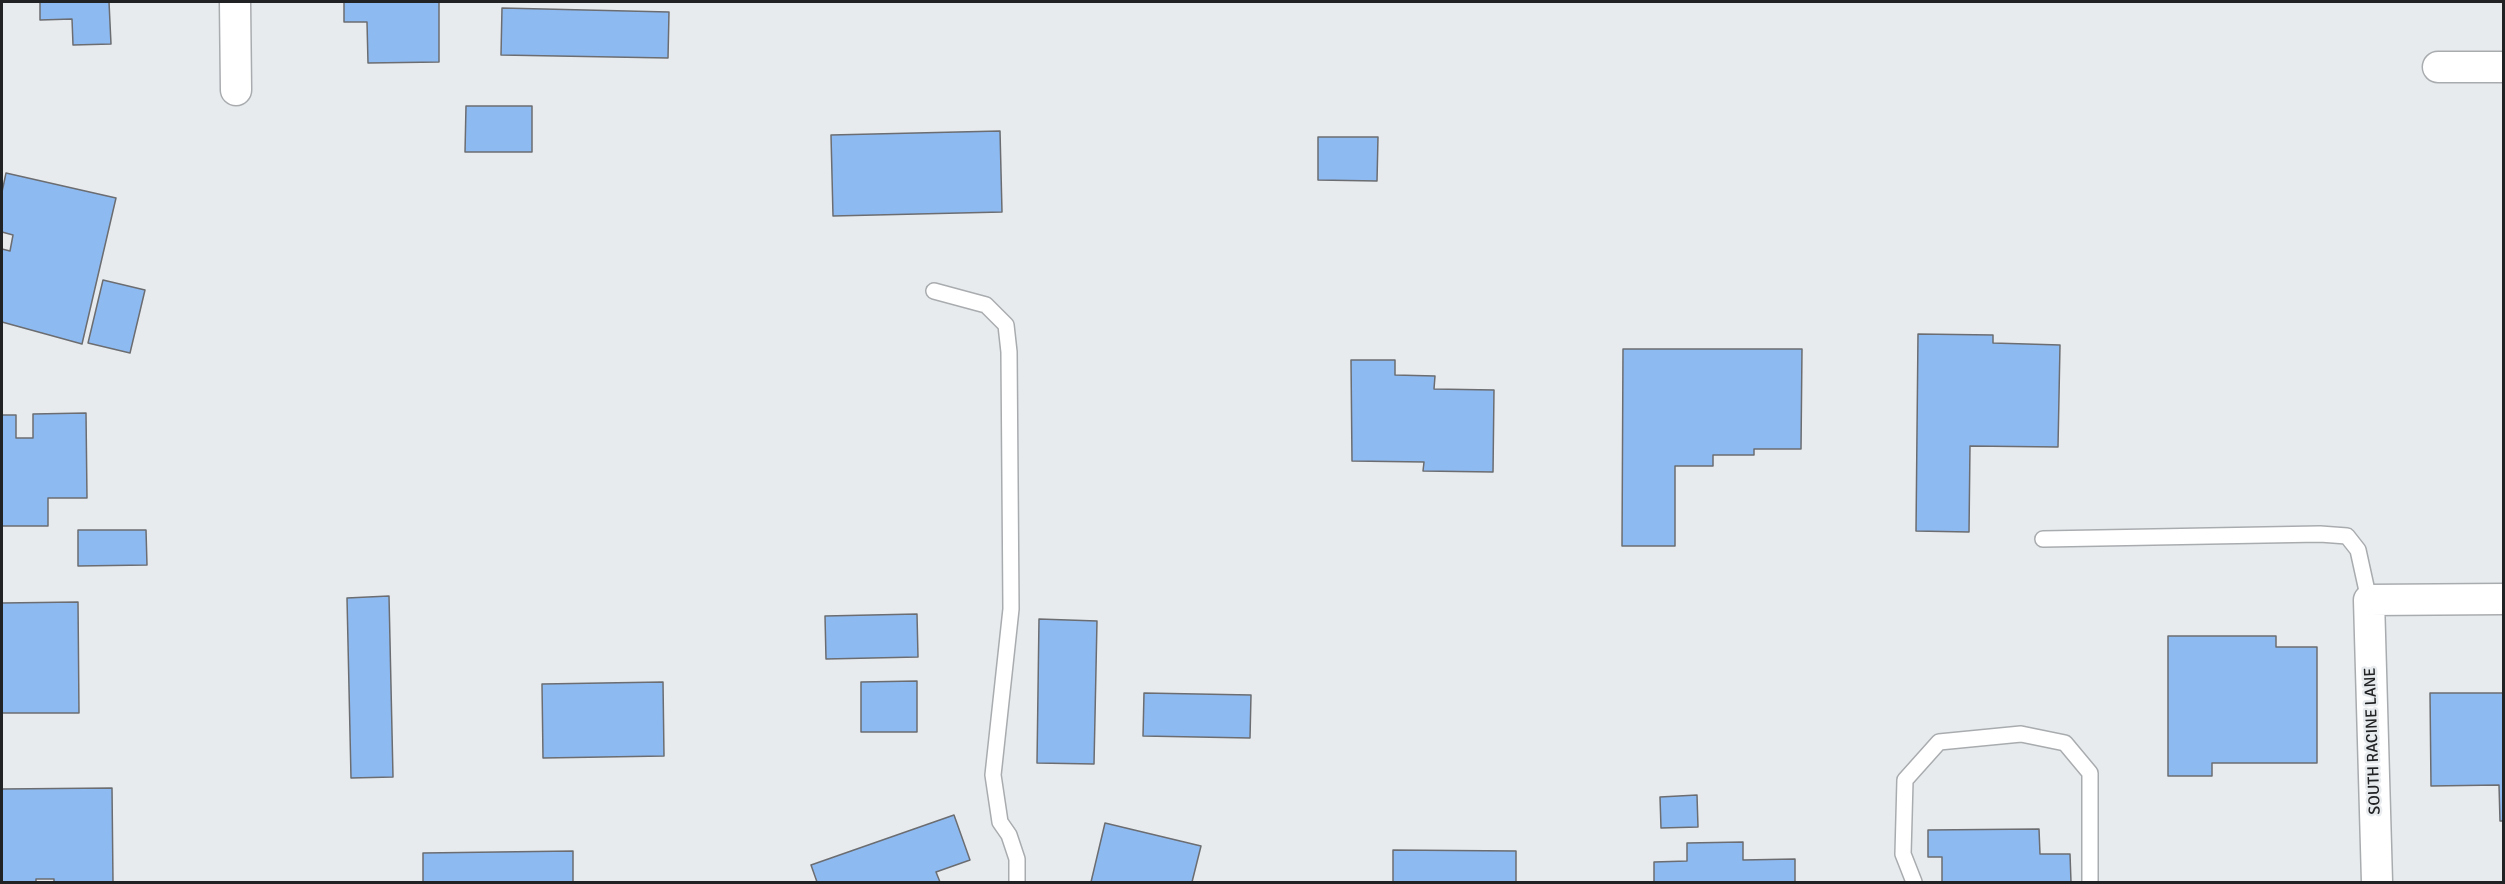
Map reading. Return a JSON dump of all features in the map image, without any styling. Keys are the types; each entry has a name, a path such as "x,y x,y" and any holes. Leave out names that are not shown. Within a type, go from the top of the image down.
{"street":[{"path":"236,2 236,90"},
{"path":"2438,67 2504,67"},
{"path":"2369,600 2504,598"},
{"name":"SOUTH RACINE LANE","path":"2369,600 2377,882"}],"lane":[{"path":"934,291 986,305 1006,325 1009,352 1011,609 993,775 1000,822 1009,835 1017,859 1017,882"},
{"path":"2043,539 2320,534 2346,536 2358,550 2369,600"},
{"path":"1914,882 1903,854 1905,780 1939,742 2021,734 2065,743 2090,773 2090,882"}],"building":[{"path":"40,2 109,2 111,44 73,45 72,19 40,20"},
{"path":"344,2 439,2 439,62 368,63 367,22 344,22"},
{"path":"502,8 669,12 668,58 501,55"},
{"path":"466,106 532,106 532,152 465,152"},
{"path":"1000,131 1002,212 833,216 831,135"},
{"path":"1318,137 1378,137 1377,181 1318,180"},
{"path":"6,173 116,198 82,344 2,322 2,249 10,251 13,235 2,232 2,192"},
{"path":"103,280 145,290 130,353 88,343"},
{"path":"1918,334 1993,335 1993,343 2060,345 2058,447 1970,446 1969,532 1916,531"},
{"path":"1623,349 1802,349 1801,449 1754,449 1754,455 1713,455 1713,466 1675,466 1675,546 1622,546"},
{"path":"1351,360 1395,360 1395,375 1435,376 1434,389 1494,390 1493,472 1423,471 1424,462 1352,461"},
{"path":"86,413 87,498 48,498 48,526 2,526 2,415 16,415 16,438 33,438 33,414"},
{"path":"78,530 146,530 147,565 78,566"},
{"path":"389,596 393,777 351,778 347,598"},
{"path":"78,602 79,713 2,713 2,603"},
{"path":"917,614 918,657 826,659 825,616"},
{"path":"1039,619 1097,621 1094,764 1037,763"},
{"path":"2168,636 2276,636 2276,647 2317,647 2317,763 2212,763 2212,776 2168,776"},
{"path":"917,681 917,732 861,732 861,682"},
{"path":"663,682 664,756 543,758 542,684"},
{"path":"1144,693 1251,695 1250,738 1143,736"},
{"path":"2430,693 2504,693 2504,821 2500,821 2499,785 2431,786"},
{"path":"112,788 113,882 54,882 54,879 36,879 36,882 2,882 2,789"},
{"path":"1697,795 1698,827 1661,828 1660,797"},
{"path":"954,815 970,860 936,872 940,882 817,882 811,865"},
{"path":"1105,823 1201,846 1192,882 1091,882"},
{"path":"2039,829 2040,854 2070,854 2071,882 1942,882 1942,857 1928,857 1928,830"},
{"path":"1743,842 1743,860 1795,859 1795,882 1654,882 1654,862 1687,861 1687,843"},
{"path":"1393,850 1516,851 1516,882 1393,882"},
{"path":"573,851 573,882 423,882 423,853"}]}
